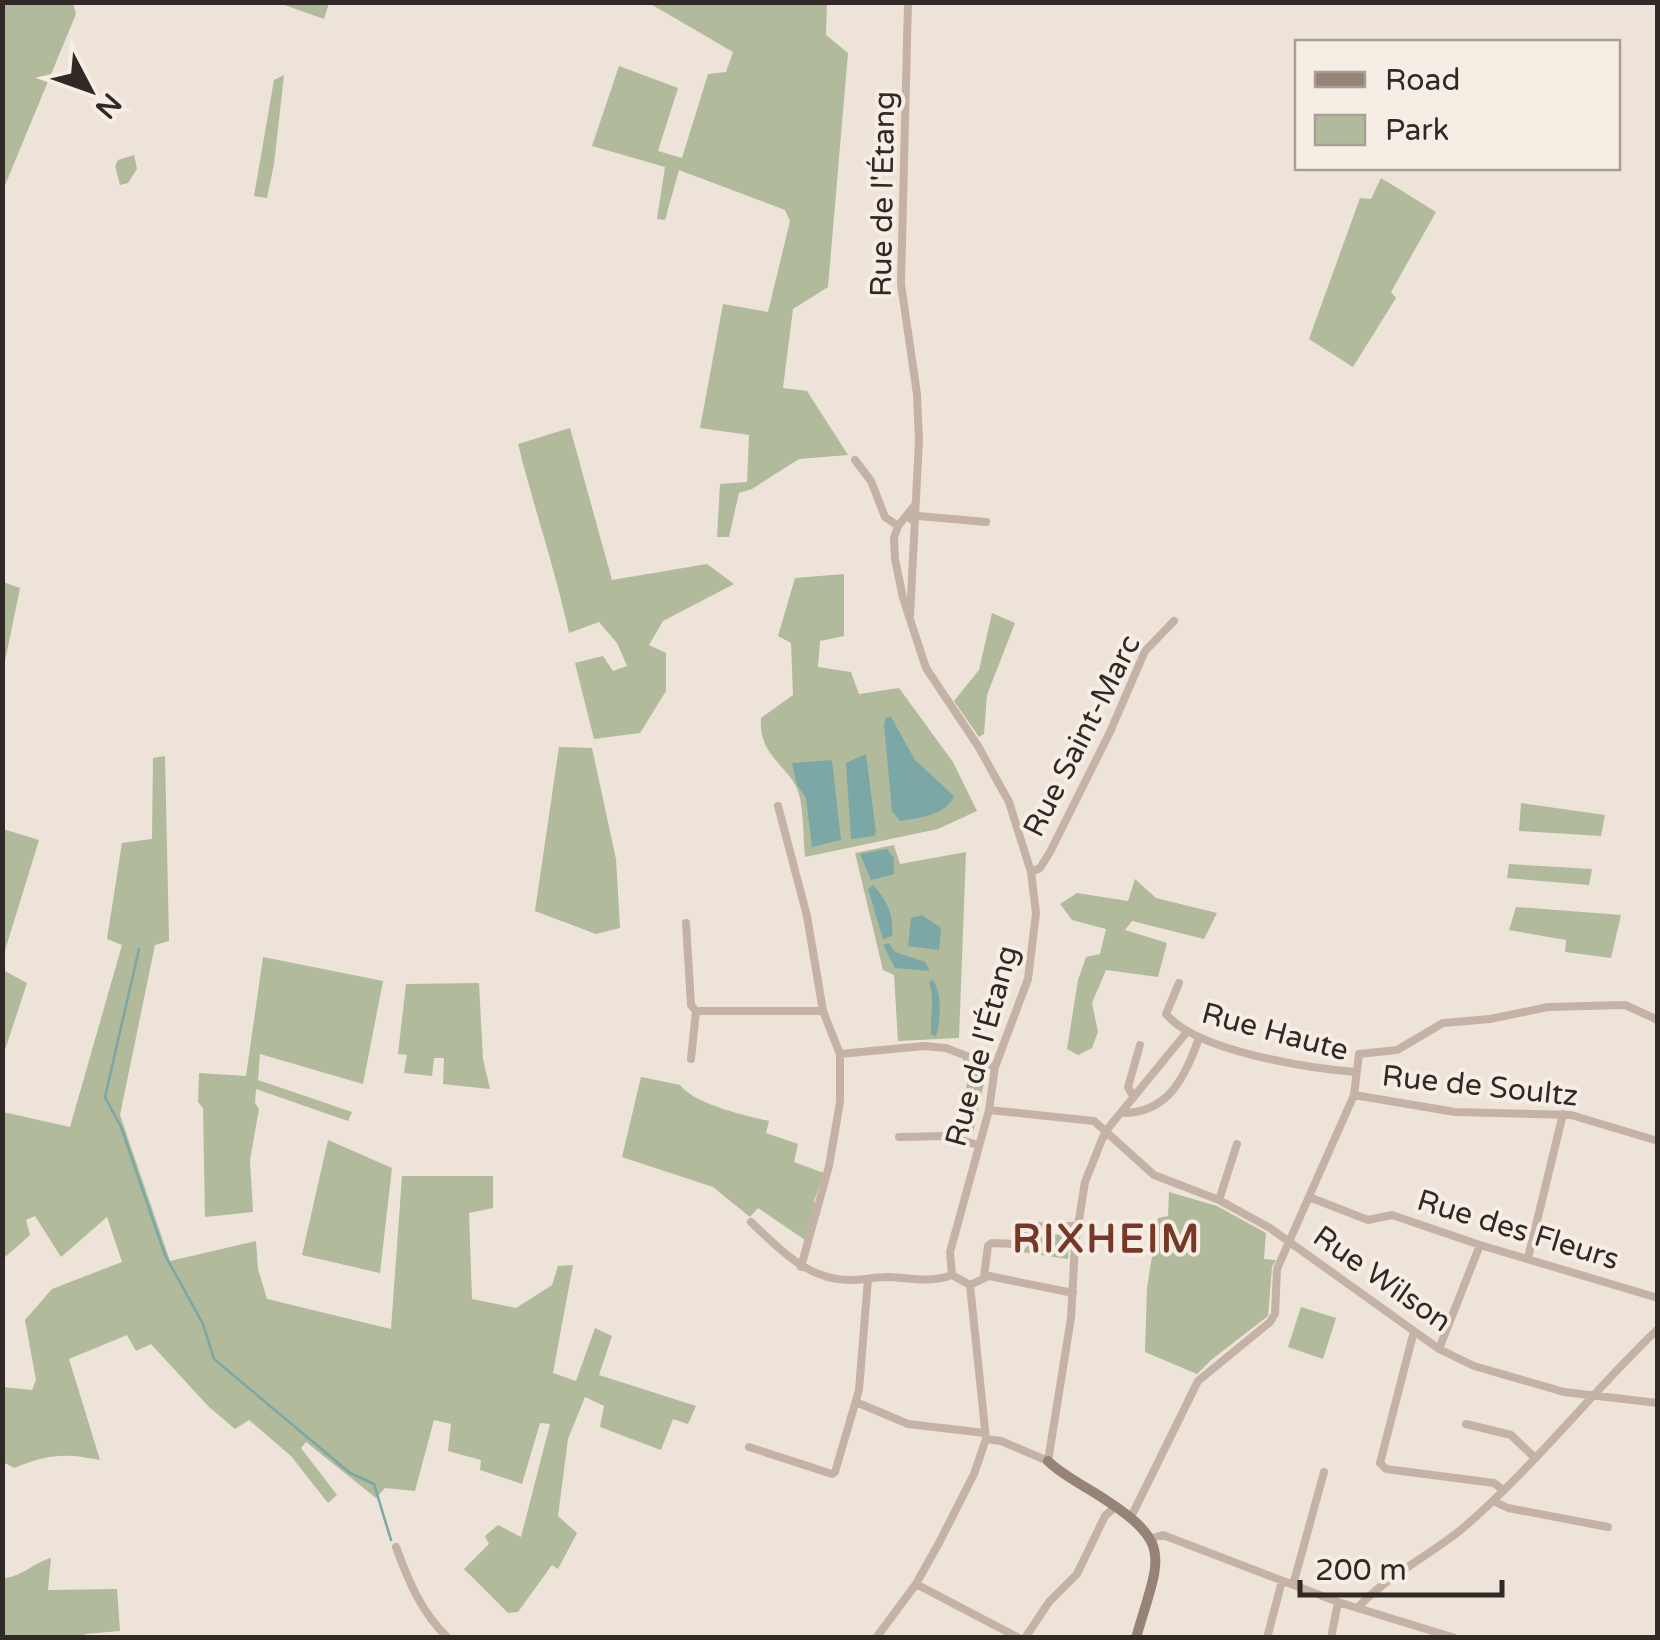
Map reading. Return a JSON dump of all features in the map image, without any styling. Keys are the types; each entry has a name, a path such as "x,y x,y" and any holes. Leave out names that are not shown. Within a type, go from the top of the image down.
{"main road":[{"path":"1048,1461 1131,1517 1152,1538 1155,1570 1136,1638"}],"street":[{"name":"Rue de l'Étang","path":"908,2 901,284 917,394 919,440 910,616"},
{"path":"855,460 871,481 884,516 901,523 916,518 986,522"},
{"name":"Rue de l'Étang","path":"915,505 901,523 894,552 910,616 934,684 978,746 1009,802 1031,872 1036,912 1024,990 995,1068 989,1110 950,1252 952,1275"},
{"path":"894,552 914,553"},
{"name":"Rue Saint-Marc","path":"1031,872 1040,868 1050,852 1145,651 1174,621"},
{"path":"778,806 803,899 824,1011 840,1054 840,1102 829,1166 801,1267"},
{"path":"686,923 690,1005 696,1011 824,1011"},
{"name":"Rue Haute","path":"1131,1517 1198,1381 1275,1314 1278,1269 1288,1241 1354,1095 1355,1072 1317,1069 1186,1033 1166,1014 1179,983"},
{"path":"1355,1072 1363,1051 1397,1050 1454,1020 1606,1004 1626,1005 1658,1020"},
{"path":"691,1059 696,1011"},
{"path":"856,1402 908,1424 986,1436 1048,1461 1086,1182 1104,1132 1186,1033"},
{"path":"1121,1113 1153,1106 1169,1096 1184,1078 1199,1038"},
{"path":"1133,1096 1128,1088 1140,1045"},
{"path":"840,1054 946,1048 995,1068"},
{"name":"Rue de Soultz","path":"1354,1095 1455,1112 1563,1114 1658,1141"},
{"path":"989,1110 1088,1120 1104,1132"},
{"path":"1528,1258 1563,1114"},
{"name":"Rue Wilson","path":"1104,1132 1154,1175 1219,1200 1288,1241 1439,1348 1494,1374 1592,1397 1658,1404"},
{"path":"899,1137 948,1136 978,1145"},
{"path":"1219,1200 1237,1144"},
{"name":"Rue des Fleurs","path":"1309,1197 1368,1220 1392,1215 1658,1298"},
{"path":"751,1222 801,1267 846,1280 936,1280 952,1275 970,1286"},
{"path":"984,1276 988,1246 992,1243 1016,1244 1038,1226 1079,1226"},
{"path":"1439,1348 1480,1245"},
{"path":"970,1286 984,1276 1072,1293"},
{"path":"750,1447 832,1474 862,1371 868,1279"},
{"path":"876,1638 916,1584 974,1474 986,1436 970,1286"},
{"path":"1358,1608 1493,1501 1658,1329"},
{"path":"1414,1332 1380,1463 1386,1469 1494,1484 1503,1490"},
{"path":"1466,1424 1511,1435 1534,1457"},
{"path":"1293,1585 1324,1472"},
{"path":"1493,1501 1508,1508 1608,1527"},
{"path":"916,1584 1018,1637 1077,1574 1106,1516 1116,1506"},
{"path":"1152,1538 1163,1536 1338,1602 1454,1638"},
{"path":"396,1547 411,1587 430,1620 448,1638"},
{"path":"1266,1638 1282,1580"},
{"path":"1331,1638 1338,1602"}],"green space":[{"path":"3,2 73,3 76,14 3,190"},
{"path":"279,3 329,3 324,19"},
{"path":"649,3 827,3 826,35 848,53 828,287 793,309 783,388 807,391 848,455 799,459 739,493 729,537 717,537 720,484 747,482 749,435 700,428 723,304 768,312 790,221 785,210 679,170 665,220 657,219 665,167 592,146 619,66 678,88 658,151 682,158 708,74 726,72 733,52"},
{"path":"284,75 267,198 254,196 274,80"},
{"path":"134,155 137,169 128,183 120,185 115,166 118,160"},
{"path":"1381,178 1436,212 1391,292 1396,298 1353,367 1309,339 1360,198 1371,199"},
{"path":"570,428 612,580 707,564 734,584 663,621 649,645 666,653 666,691 640,733 594,739 575,663 603,656 613,671 627,666 617,643 599,622 569,633 518,444"},
{"path":"844,574 844,636 820,641 818,667 851,672 859,694 899,688 953,762 977,811 938,829 805,857 799,794 765,743 761,718 793,695 791,643 778,636 795,578"},
{"path":"2,582 20,588 3,671"},
{"path":"992,613 1015,623 987,695 984,734 979,737 954,701 979,670"},
{"path":"559,747 592,748 616,859 620,928 596,934 535,911"},
{"path":"165,756 169,941 155,945 120,1115 170,1261 256,1241 258,1269 267,1299 391,1329 402,1176 493,1176 493,1208 469,1213 472,1299 516,1308 552,1285 558,1266 573,1265 553,1373 576,1381 595,1328 612,1336 599,1375 696,1406 688,1424 673,1419 661,1450 600,1427 604,1406 585,1397 568,1439 558,1516 577,1533 558,1569 552,1565 518,1612 508,1613 464,1569 489,1544 485,1536 498,1525 521,1537 550,1424 540,1423 522,1484 480,1470 481,1460 448,1451 451,1424 434,1420 415,1491 385,1488 376,1498 306,1442 301,1448 337,1495 328,1503 291,1456 249,1420 235,1429 208,1406 151,1344 136,1351 127,1335 69,1359 100,1460 56,1456 14,1468 3,1462 3,1387 32,1390 36,1380 25,1320 52,1289 122,1262 107,1217 61,1257 35,1216 26,1220 30,1235 3,1259 3,1112 70,1127 122,945 107,939 122,843 152,839 153,758"},
{"path":"1521,803 1605,815 1601,836 1519,831"},
{"path":"2,829 39,840 3,957"},
{"path":"894,845 900,864 966,852 959,1038 898,1041 894,975 883,970 855,853"},
{"path":"1509,864 1592,869 1589,885 1507,878"},
{"path":"1135,879 1156,898 1217,913 1204,939 1132,921 1125,930 1167,943 1158,977 1106,970 1092,1003 1098,1032 1092,1048 1078,1055 1067,1049 1078,980 1086,957 1100,954 1106,929 1072,920 1060,904 1077,893 1128,901"},
{"path":"1516,907 1621,915 1611,958 1565,952 1566,940 1509,930"},
{"path":"263,957 383,981 363,1084 260,1054 258,1080 352,1112 348,1121 256,1089 255,1103 259,1109 250,1160 253,1212 205,1217 199,1073 246,1076"},
{"path":"3,970 27,983 3,1056"},
{"path":"479,983 483,1059 490,1089 443,1084 444,1058 434,1058 432,1076 404,1073 407,1055 398,1054 406,984"},
{"path":"641,1077 680,1085 708,1103 769,1121 766,1133 798,1144 794,1162 824,1173 805,1240 758,1208 750,1217 713,1187 622,1157"},
{"path":"967,1083 983,1087 973,1133 959,1133"},
{"path":"328,1140 392,1168 380,1273 302,1255"},
{"path":"1169,1192 1217,1206 1266,1233 1264,1259 1276,1260 1268,1316 1197,1374 1145,1352 1147,1288 1158,1218 1168,1216"},
{"path":"1038,1234 1070,1235 1068,1259 1022,1252"},
{"path":"1301,1307 1336,1318 1323,1359 1288,1347"},
{"path":"51,1558 48,1590 117,1589 120,1631 84,1637 3,1637 5,1578"}],"water":[{"path":"891,717 915,760 954,796 945,808 900,821 892,811 884,724"},
{"path":"866,754 876,832 874,836 851,839 846,763"},
{"path":"832,760 841,840 812,847 806,798 797,785 792,763"},
{"path":"887,849 894,858 894,874 871,880 860,854"},
{"path":"873,885 891,915 892,936 883,939 868,889"},
{"path":"922,915 941,928 939,950 908,946 911,918"},
{"path":"889,943 895,952 925,962 930,971 895,968 883,945"},
{"path":"933,980 940,1007 936,1036 931,1034 929,982"},
{"path":"963,1059 987,1071 983,1087 967,1083"}],"waterway":[{"path":"139,949 105,1097 121,1127 165,1255 203,1324 214,1359 350,1473 374,1484 391,1540"}],"district":[{"name":"RIXHEIM","path":"1107,1239"}]}
